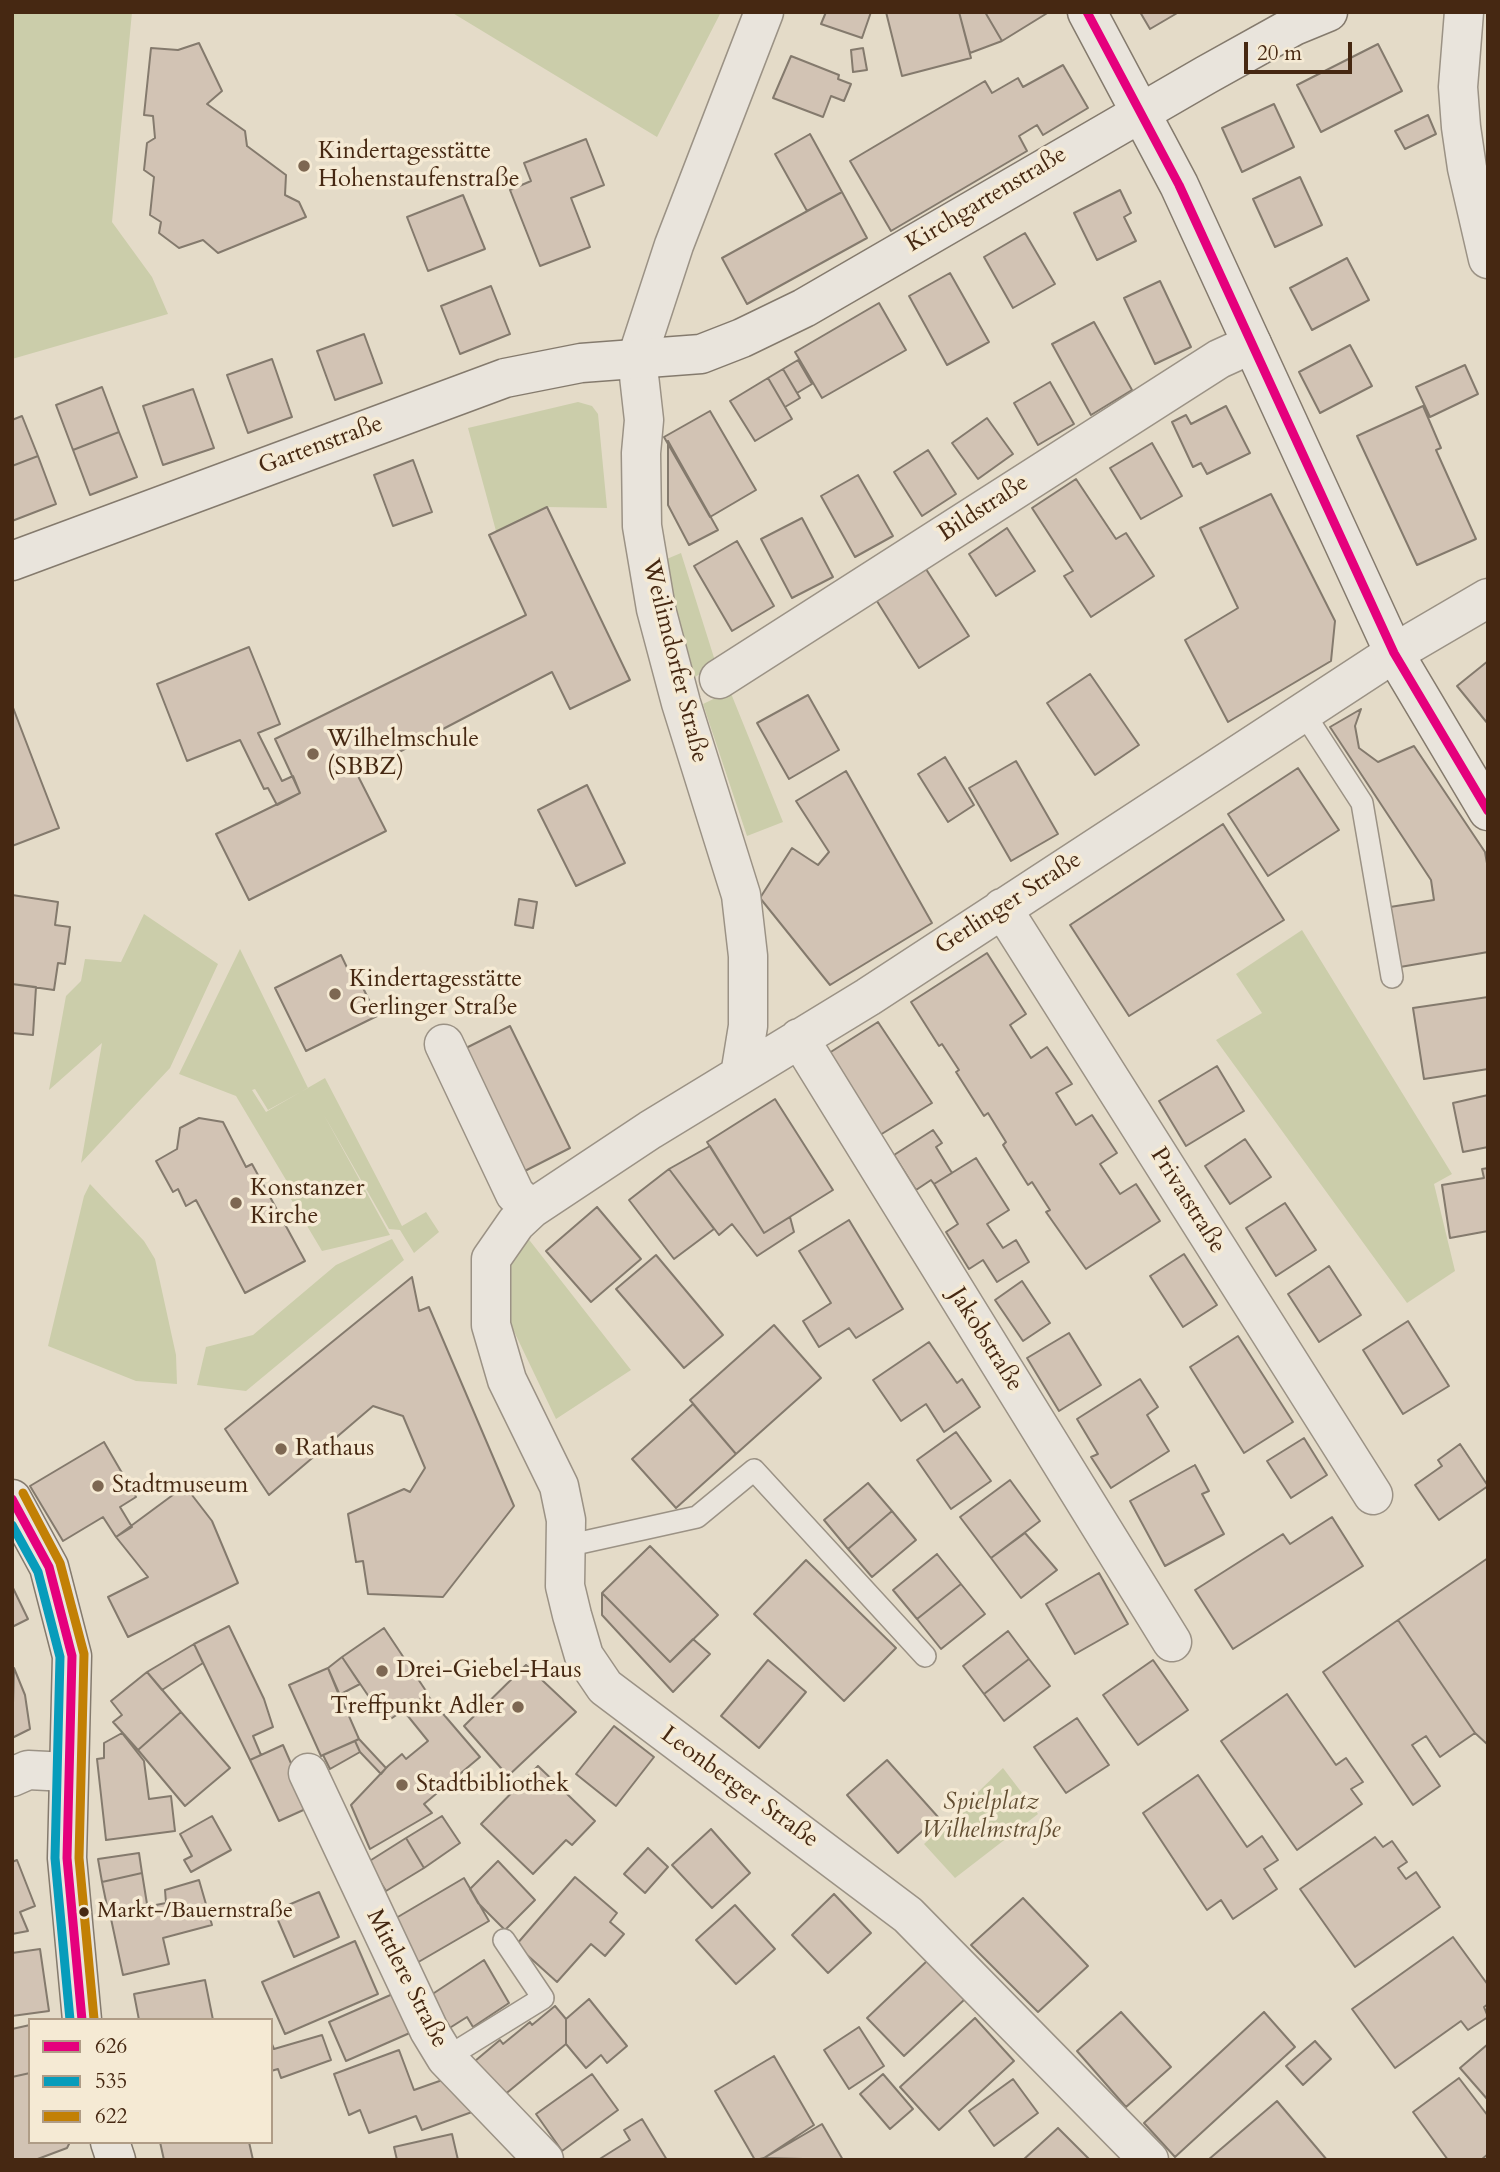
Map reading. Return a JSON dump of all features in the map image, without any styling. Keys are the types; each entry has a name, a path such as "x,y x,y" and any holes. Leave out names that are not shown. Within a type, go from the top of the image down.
{"street":[{"name":"Weilimdorfer Straße","path":"740,1075 748,1026 748,956 741,895 656,609 642,526 641,453 644,420 637,358 674,245 764,12"},
{"path":"1087,12 1141,111 1394,653 1488,811"},
{"name":"Kirchgartenstraße","path":"637,358 701,354 804,308 1141,111 1294,26 1328,12"},
{"path":"1464,12 1458,87 1461,127 1467,168 1488,259"},
{"name":"Bildstraße","path":"719,679 1207,366 1252,344"},
{"name":"Gartenstraße","path":"12,561 505,378 571,364 637,358"},
{"name":"Gerlinger Straße","path":"491,1325 491,1259 516,1223 531,1209 1394,653 1488,598"},
{"name":"Privatstraße","path":"1002,908 1373,1494"},
{"name":"Jakobstraße","path":"799,1038 1172,1642"},
{"path":"444,1044 515,1194 531,1209"},
{"name":"Leonberger Straße","path":"491,1325 507,1380 559,1486 566,1520 565,1586 584,1656 605,1687 908,1915 1149,2160"},
{"path":"17,1508 49,1567 72,1656 67,1858 82,2018"},
{"path":"12,1777 27,1770 68,1772"},
{"name":"Mittlere Straße","path":"308,1773 375,1922 429,2030 446,2058 544,2160"}],"lane":[{"path":"1303,712 1362,803 1392,977"},
{"path":"566,1546 696,1517 754,1471 925,1656"},
{"path":"446,2058 543,1998 504,1940"}],"green space":[{"path":"12,12 132,12 112,222 152,277 168,314 12,359"},
{"path":"451,12 721,12 657,137"},
{"path":"578,402 592,406 598,414 607,508 547,507 496,531 468,428"},
{"path":"681,553 716,664 695,677 662,561"},
{"path":"730,691 783,822 747,836 703,704"},
{"path":"144,914 218,964 170,1068 81,1163 102,1043 49,1090 66,996 81,981 85,959 121,962"},
{"path":"1302,930 1452,1174 1434,1184 1455,1271 1407,1303 1216,1040 1262,1013 1236,974"},
{"path":"240,949 308,1088 325,1078 402,1226 426,1212 439,1232 414,1253 400,1230 389,1229 324,1115 390,1235 322,1251 291,1199 295,1195 236,1096 179,1074","holes":["255,1089 268,1110 300,1092 266,1112 252,1090"]},
{"path":"90,1184 144,1241 155,1259 176,1355 177,1384 136,1381 48,1346 84,1196"},
{"path":"523,1232 631,1370 556,1419 510,1323 509,1258"},
{"path":"392,1239 404,1260 246,1391 197,1385 206,1347 253,1335 336,1265"},
{"name":"Spielplatz Wilhelmstraße","path":"1003,1768 1038,1814 955,1878 924,1844"}],"building":[{"path":"826,12 871,12 862,38 821,24"},
{"path":"886,12 959,12 971,58 902,76"},
{"path":"959,12 985,12 1002,41 970,53"},
{"path":"985,12 1049,12 1002,41"},
{"path":"1140,12 1179,12 1150,29"},
{"path":"199,43 222,91 207,104 245,131 247,146 286,175 285,195 299,202 306,217 218,253 203,240 179,248 159,233 161,222 150,215 154,177 144,170 147,143 155,138 153,116 144,115 151,48 178,50"},
{"path":"1378,44 1402,91 1321,132 1297,85"},
{"path":"863,48 867,70 853,72 851,50"},
{"path":"791,56 839,75 838,79 851,84 844,101 831,96 823,117 773,98"},
{"path":"1063,65 1088,108 1043,135 1037,125 1019,136 1027,151 891,231 850,161 985,81 992,93 1018,78 1023,87"},
{"path":"1274,104 1294,147 1242,172 1222,128"},
{"path":"1428,115 1436,134 1405,149 1395,131"},
{"path":"810,134 842,192 807,211 775,154"},
{"path":"586,139 604,185 571,198 590,247 540,266 510,190 531,181 524,163"},
{"path":"1300,177 1322,225 1275,247 1253,199"},
{"path":"1120,190 1131,213 1124,217 1136,241 1097,260 1074,213"},
{"path":"842,192 867,238 747,304 722,258"},
{"path":"463,195 485,249 428,271 407,217"},
{"path":"1025,233 1055,284 1013,308 984,257"},
{"path":"1347,258 1369,300 1312,330 1290,288"},
{"path":"950,273 989,342 947,365 909,296"},
{"path":"1160,281 1191,347 1155,364 1124,298"},
{"path":"491,286 510,334 460,354 441,306"},
{"path":"879,303 906,350 822,398 795,352"},
{"path":"1094,322 1132,390 1091,415 1052,344"},
{"path":"364,334 382,383 335,400 317,351"},
{"path":"1350,345 1372,386 1320,413 1299,372"},
{"path":"272,359 292,417 248,433 227,375"},
{"path":"798,360 812,384 797,393 783,369"},
{"path":"1465,365 1478,394 1430,417 1416,387"},
{"path":"783,369 800,398 785,407 768,378"},
{"path":"768,378 792,419 755,441 730,401"},
{"path":"1050,382 1074,424 1038,445 1014,403"},
{"path":"102,387 119,432 73,450 56,405"},
{"path":"193,389 214,448 163,465 143,406"},
{"path":"1226,406 1250,453 1207,474 1201,463 1193,467 1172,422 1186,415 1191,424"},
{"path":"1423,406 1441,448 1436,450 1476,539 1417,565 1357,436"},
{"path":"710,411 756,490 710,517 664,437"},
{"path":"22,416 38,456 12,466 12,420"},
{"path":"987,418 1013,454 978,479 952,443"},
{"path":"119,432 137,477 90,495 73,450"},
{"path":"668,441 718,530 689,545 668,505"},
{"path":"1152,443 1182,496 1141,519 1110,468"},
{"path":"928,450 956,494 922,516 894,472"},
{"path":"38,456 56,504 12,521 12,466"},
{"path":"413,460 432,512 393,526 374,475"},
{"path":"858,475 893,536 855,557 821,496"},
{"path":"1076,479 1116,539 1126,533 1154,576 1091,617 1064,576 1073,571 1032,508"},
{"path":"1271,494 1335,621 1331,661 1228,722 1185,640 1238,608 1200,528"},
{"path":"547,507 630,680 570,709 552,672 357,774 386,831 249,900 216,834 300,793 275,739 526,615 489,535"},
{"path":"802,518 833,577 792,598 761,539"},
{"path":"1007,528 1035,571 996,596 969,554"},
{"path":"737,541 774,606 732,631 694,566"},
{"path":"924,566 969,636 919,668 875,598"},
{"path":"249,647 280,724 258,733 282,781 293,776 300,793 277,805 268,788 264,789 240,740 187,761 157,684"},
{"path":"1488,661 1488,724 1457,686"},
{"path":"1090,674 1139,745 1095,775 1047,703"},
{"path":"808,695 839,750 789,779 757,723"},
{"path":"12,705 59,828 12,846"},
{"path":"1361,709 1355,726 1359,748 1378,762 1414,746 1485,852 1488,869 1488,952 1400,967 1390,907 1434,900 1431,880 1330,727"},
{"path":"945,757 974,805 948,822 918,774"},
{"path":"1016,761 1058,834 1011,861 969,788"},
{"path":"1298,768 1339,830 1268,876 1228,814"},
{"path":"846,771 932,923 830,985 760,898 792,848 818,865 829,852 796,801"},
{"path":"587,785 625,863 576,886 538,810"},
{"path":"1223,824 1284,920 1129,1016 1070,925"},
{"path":"12,895 58,902 55,925 70,927 65,964 58,963 54,990 12,984"},
{"path":"519,899 537,902 533,928 515,925"},
{"path":"987,953 1026,1014 1010,1025 1031,1058 1047,1047 1072,1084 1056,1093 1076,1125 1092,1115 1117,1153 1100,1164 1120,1194 1136,1184 1160,1221 1086,1269 1046,1212 1050,1210 1032,1182 1028,1185 1003,1145 1006,1142 988,1113 984,1116 956,1072 959,1070 942,1044 939,1046 911,1002"},
{"path":"341,955 352,978 357,976 377,1016 306,1051 275,988"},
{"path":"12,984 36,987 33,1035 12,1033"},
{"path":"1488,997 1488,1069 1424,1079 1413,1008"},
{"path":"878,1022 932,1103 880,1135 826,1055"},
{"path":"510,1026 570,1148 513,1177 464,1049"},
{"path":"1217,1066 1244,1111 1186,1146 1159,1101"},
{"path":"1488,1095 1488,1147 1463,1152 1453,1103"},
{"path":"775,1099 833,1190 764,1233 707,1142"},
{"name":"Konstanzer Kirche","path":"199,1118 223,1122 246,1167 252,1164 305,1261 245,1293 196,1200 186,1206 178,1189 173,1192 156,1161 177,1149 180,1128"},
{"path":"933,1130 942,1143 936,1147 952,1173 934,1184 931,1180 916,1190 894,1155"},
{"path":"1245,1139 1271,1177 1230,1204 1205,1166"},
{"path":"710,1146 764,1233 790,1217 794,1232 757,1256 732,1224 719,1235 669,1169"},
{"path":"976,1158 1009,1210 987,1224 1003,1248 1016,1240 1029,1262 997,1282 983,1260 969,1269 946,1232 958,1224 934,1184"},
{"path":"1488,1168 1488,1231 1450,1238 1442,1185 1484,1178 1482,1169"},
{"path":"669,1169 714,1229 674,1259 629,1200"},
{"path":"1285,1203 1316,1250 1276,1276 1246,1228"},
{"path":"597,1207 641,1259 591,1302 546,1251"},
{"path":"849,1220 903,1309 856,1338 849,1328 819,1347 803,1321 831,1303 799,1251"},
{"path":"1184,1254 1217,1305 1183,1327 1150,1276"},
{"path":"656,1255 723,1335 684,1368 616,1289"},
{"path":"1329,1266 1361,1315 1319,1342 1288,1294"},
{"name":"Rathaus","path":"412,1277 419,1311 429,1307 514,1506 443,1597 368,1594 363,1561 356,1562 348,1514 404,1489 410,1492 425,1468 403,1416 373,1406 269,1495 225,1429"},
{"path":"1022,1281 1050,1323 1023,1341 995,1300"},
{"path":"1408,1321 1449,1386 1403,1414 1363,1350"},
{"path":"774,1325 821,1378 736,1454 690,1400"},
{"path":"1069,1333 1101,1385 1059,1411 1027,1358"},
{"path":"1238,1336 1293,1422 1244,1453 1190,1367"},
{"path":"929,1342 957,1383 962,1379 980,1407 944,1432 926,1404 901,1421 873,1380"},
{"path":"1140,1379 1158,1407 1147,1415 1169,1451 1111,1488 1091,1457 1098,1454 1077,1419"},
{"path":"693,1404 736,1454 676,1508 632,1459"},
{"path":"956,1432 991,1481 951,1509 917,1460"},
{"path":"1304,1438 1327,1475 1291,1498 1267,1461"},
{"path":"104,1442 136,1497 120,1507 132,1527 116,1537 103,1517 63,1541 30,1486"},
{"path":"1460,1444 1488,1486 1439,1520 1415,1485 1442,1466 1438,1460"},
{"path":"1195,1465 1209,1491 1202,1494 1224,1534 1165,1566 1130,1501"},
{"path":"1010,1480 1040,1521 991,1558 960,1517"},
{"path":"868,1483 892,1511 848,1549 824,1520"},
{"path":"185,1486 212,1521 238,1583 128,1637 108,1597 148,1577 116,1537"},
{"path":"892,1511 916,1540 872,1577 848,1549"},
{"path":"1332,1517 1363,1566 1233,1649 1195,1590 1283,1534 1290,1544"},
{"path":"1025,1533 1057,1570 1021,1598 991,1558"},
{"path":"650,1546 718,1615 670,1662 602,1593"},
{"path":"937,1554 961,1584 917,1619 893,1590"},
{"path":"1488,1558 1487,1744 1475,1733 1398,1620"},
{"path":"806,1560 896,1648 844,1701 754,1614"},
{"path":"1099,1573 1128,1624 1075,1654 1046,1604"},
{"path":"961,1584 985,1614 941,1649 917,1619"},
{"path":"12,1586 28,1619 12,1627"},
{"path":"602,1593 670,1662 693,1639 710,1654 673,1692 602,1615"},
{"path":"1398,1620 1475,1733 1440,1757 1426,1736 1412,1745 1440,1786 1413,1805 1323,1672"},
{"path":"229,1626 264,1699 273,1727 253,1736 261,1755 250,1760 194,1644"},
{"name":"Drei-Giebel-Haus","path":"384,1628 428,1694 386,1722 342,1657"},
{"path":"1008,1631 1029,1659 984,1694 963,1666"},
{"path":"194,1644 203,1663 162,1690 147,1672"},
{"path":"342,1657 360,1684 339,1695 328,1668"},
{"path":"1029,1659 1050,1686 1004,1721 984,1694"},
{"path":"768,1660 806,1692 759,1748 721,1716"},
{"path":"1153,1660 1188,1710 1138,1745 1103,1695"},
{"path":"526,1665 576,1712 508,1776 464,1726"},
{"path":"14,1668 25,1695 30,1729 12,1738"},
{"path":"328,1668 359,1739 321,1756 289,1685"},
{"path":"147,1672 181,1712 138,1750 113,1722 122,1715 111,1701"},
{"path":"1287,1694 1336,1765 1346,1758 1363,1782 1351,1789 1362,1804 1297,1850 1221,1741"},
{"path":"427,1695 480,1757 424,1804 432,1813 370,1849 351,1805 402,1754 406,1759 428,1741 403,1710"},
{"path":"181,1712 230,1768 185,1806 138,1750"},
{"path":"1077,1718 1109,1765 1066,1793 1034,1747"},
{"path":"614,1726 654,1757 616,1806 576,1774"},
{"path":"122,1733 144,1761 149,1799 171,1796 175,1831 106,1840 97,1759 104,1758 104,1743"},
{"path":"359,1739 386,1768 381,1774 360,1752 355,1741"},
{"path":"355,1741 360,1752 330,1769 323,1755"},
{"path":"283,1745 310,1807 279,1821 250,1760"},
{"path":"887,1760 938,1817 898,1853 847,1795"},
{"path":"538,1766 595,1821 572,1845 566,1840 533,1874 481,1824"},
{"path":"1198,1775 1247,1847 1262,1836 1278,1860 1264,1869 1277,1889 1233,1919 1221,1900 1207,1910 1143,1813"},
{"path":"212,1816 231,1850 191,1872 184,1860 192,1856 180,1834"},
{"path":"442,1816 460,1843 424,1868 406,1838"},
{"path":"711,1829 750,1873 712,1908 672,1865"},
{"path":"1375,1837 1383,1847 1392,1841 1407,1862 1398,1868 1406,1879 1416,1872 1440,1907 1355,1967 1300,1889"},
{"path":"406,1838 424,1868 386,1891 368,1862"},
{"path":"648,1848 668,1867 645,1893 624,1874"},
{"path":"139,1853 142,1873 102,1882 98,1859"},
{"path":"17,1860 35,1906 20,1912 28,1931 12,1934 12,1862"},
{"path":"498,1861 535,1900 505,1930 478,1903 470,1889"},
{"path":"142,1873 147,1904 108,1911 102,1882"},
{"path":"575,1877 617,1913 610,1922 624,1934 605,1956 591,1944 557,1982 516,1945"},
{"path":"464,1878 489,1921 415,1964 391,1921"},
{"path":"199,1880 212,1925 163,1938 169,1964 123,1975 110,1914 166,1903 165,1890"},
{"path":"319,1892 339,1937 294,1957 274,1911"},
{"path":"834,1894 871,1933 828,1973 792,1935"},
{"path":"1023,1898 1088,1966 1038,2012 971,1945"},
{"path":"735,1905 775,1949 736,1984 696,1940"},
{"path":"1453,1937 1488,1985 1488,2004 1484,2007 1488,2017 1468,2030 1461,2021 1395,2068 1352,2009"},
{"path":"355,1941 378,1994 285,2034 262,1982"},
{"path":"40,1949 49,2011 12,2016 12,1953"},
{"path":"484,1960 509,2003 473,2027 467,2017 448,2029 428,1997"},
{"path":"928,1960 965,1999 904,2056 867,2018"},
{"path":"205,1980 213,2018 139,2018 134,1994"},
{"path":"395,1993 412,2032 346,2061 329,2022"},
{"path":"589,1999 627,2046 607,2063 601,2055 586,2068 566,2044 566,2019"},
{"path":"555,2006 566,2019 566,2044 503,2096 475,2061 500,2040 503,2044"},
{"path":"1121,2012 1171,2067 1126,2107 1077,2051"},
{"path":"1264,2012 1295,2047 1175,2157 1144,2123"},
{"path":"975,2018 1014,2061 939,2130 900,2087"},
{"path":"28,2025 28,2073 12,2077 12,2029"},
{"path":"859,2027 884,2066 849,2089 824,2050"},
{"path":"322,2035 331,2060 281,2078 278,2069 273,2070 273,2047 274,2049"},
{"path":"1315,2041 1331,2059 1303,2085 1286,2066"},
{"path":"1488,2044 1488,2100 1460,2068"},
{"path":"399,2050 414,2090 448,2078 472,2112 422,2130 416,2116 369,2133 360,2110 349,2115 334,2074"},
{"path":"774,2056 814,2125 764,2158 755,2160 715,2091"},
{"path":"28,2073 28,2144 69,2144 67,2148 35,2160 12,2160 12,2077"},
{"path":"592,2074 618,2110 562,2151 536,2114"},
{"path":"883,2074 913,2109 890,2129 860,2094"},
{"path":"1459,2078 1488,2116 1488,2154 1481,2160 1448,2160 1413,2112"},
{"path":"1013,2079 1038,2113 994,2146 969,2111"},
{"path":"1277,2101 1327,2160 1208,2160"},
{"path":"642,2119 667,2160 598,2160 630,2140 624,2130"},
{"path":"822,2124 843,2160 764,2158"},
{"path":"1058,2128 1090,2160 1023,2160"},
{"path":"452,2134 458,2160 397,2160 394,2147"},
{"path":"160,2144 249,2144 253,2160 164,2160"}],"transit line":[{"name":"626","path":"1087,12 1179,185 1394,653 1488,811"},
{"name":"622","path":"23,1493 60,1563 84,1654 79,1858 94,2018"},
{"name":"626","path":"12,1499 49,1567 72,1656 67,1858 82,2018"},
{"name":"535","path":"12,1525 38,1572 60,1657 55,1858 70,2018"}],"place":[{"name":"Kindertagesstätte Hohenstaufenstraße","path":"304,166"},
{"name":"Wilhelmschule (SBBZ)","path":"313,754"},
{"name":"Kindertagesstätte Gerlinger Straße","path":"335,994"},
{"name":"Konstanzer Kirche","path":"236,1203"},
{"name":"Rathaus","path":"281,1449"},
{"name":"Stadtmuseum","path":"98,1486"},
{"name":"Drei-Giebel-Haus","path":"382,1671"},
{"name":"Treffpunkt Adler","path":"518,1707"},
{"name":"Stadtbibliothek","path":"402,1785"},
{"name":"Markt-/Bauernstraße","path":"84,1912"}]}
